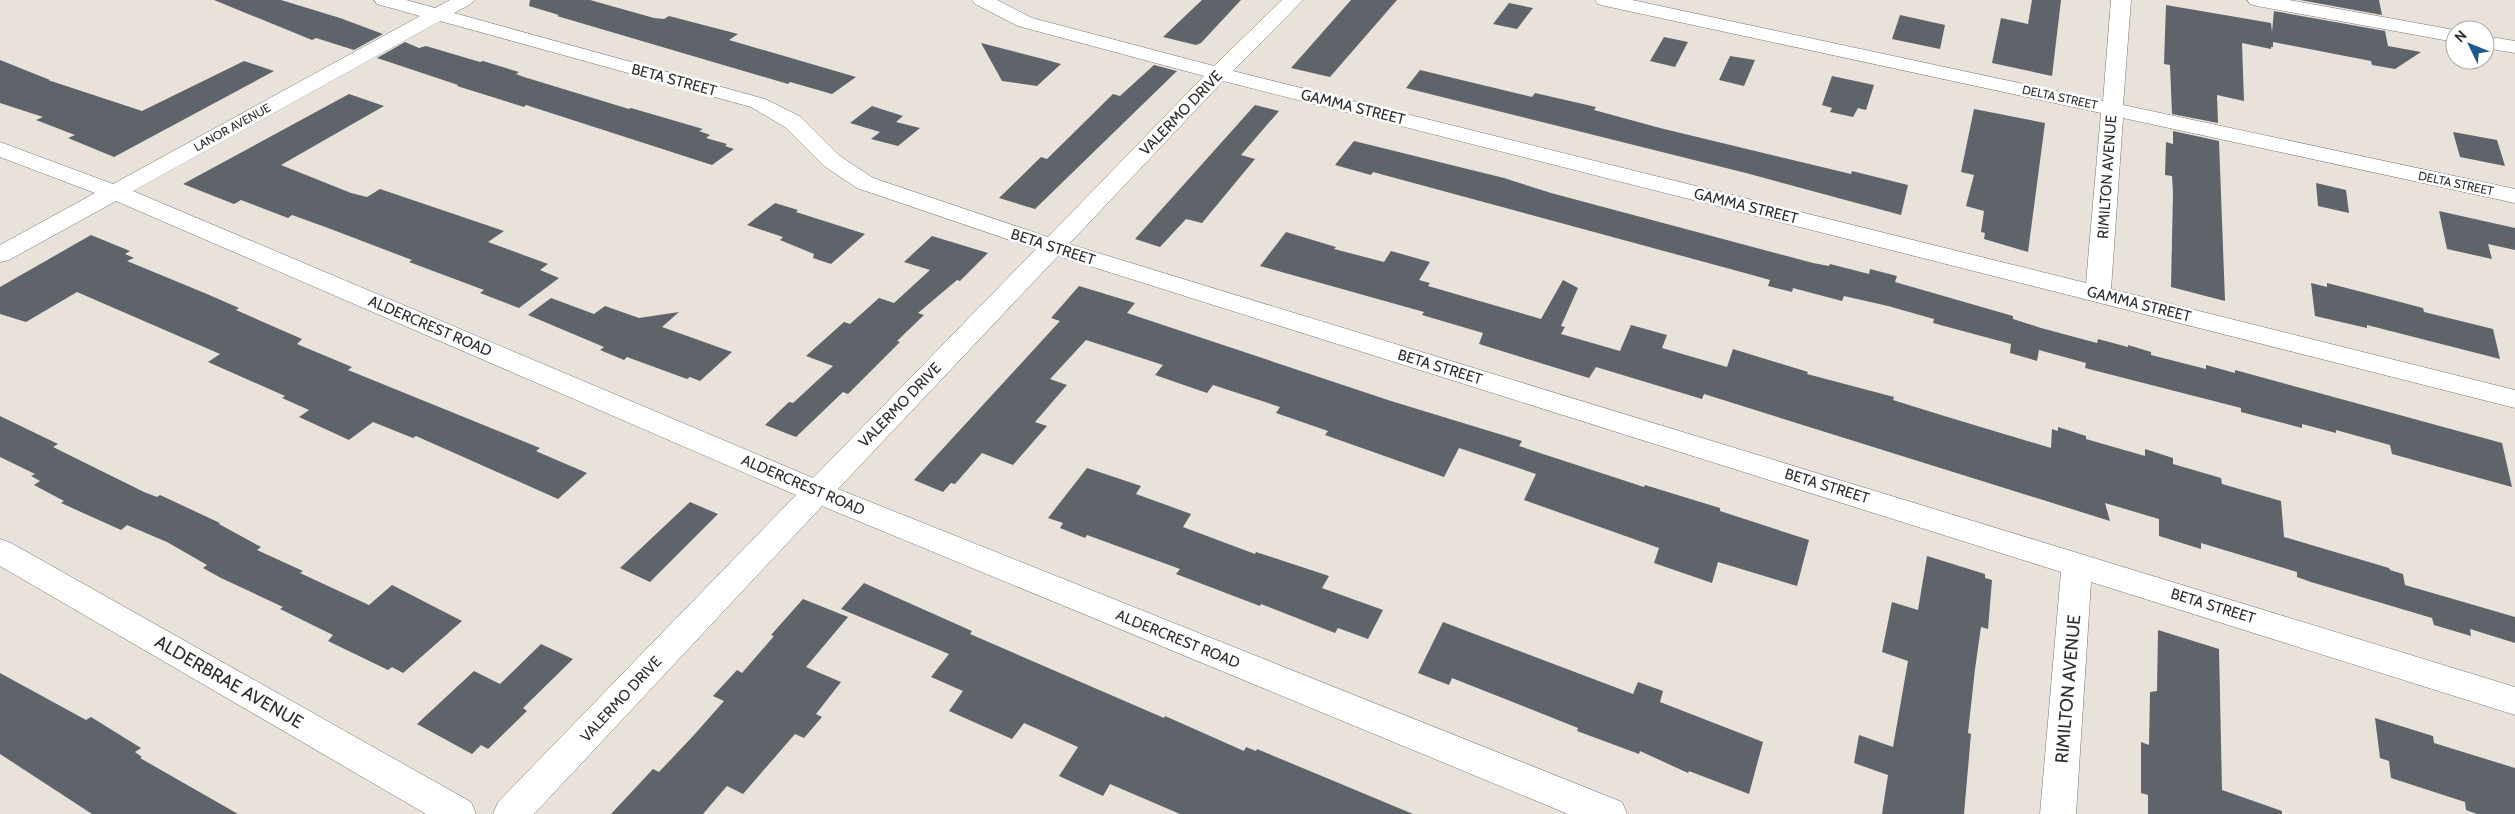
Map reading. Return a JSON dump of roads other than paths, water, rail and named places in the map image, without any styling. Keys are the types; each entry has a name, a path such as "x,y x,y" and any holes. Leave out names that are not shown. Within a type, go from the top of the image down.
{"street":[{"name":"BETA STREET","path":"384,0 436,16 758,103 793,122 832,161 865,183 1053,247 2078,563 2515,701"},
{"name":"LANOR AVENUE","path":"0,255 464,0"},
{"name":"GAMMA STREET","path":"982,0 1025,22 1219,73 2515,399"},
{"name":"VALERMO DRIVE","path":"512,814 817,492 1219,73 1292,0"},
{"name":"DELTA STREET","path":"1605,0 2515,196"},
{"name":"RIMILTON AVENUE","path":"2098,294 2121,0"},
{"path":"2257,0 2445,34"},
{"path":"2495,44 2515,47"},
{"name":"ALDERCREST ROAD","path":"0,149 114,192 817,492 1609,814"},
{"name":"ALDERBRAE AVENUE","path":"0,552 458,814"},
{"name":"RIMILTON AVENUE","path":"2058,814 2078,563"}]}
